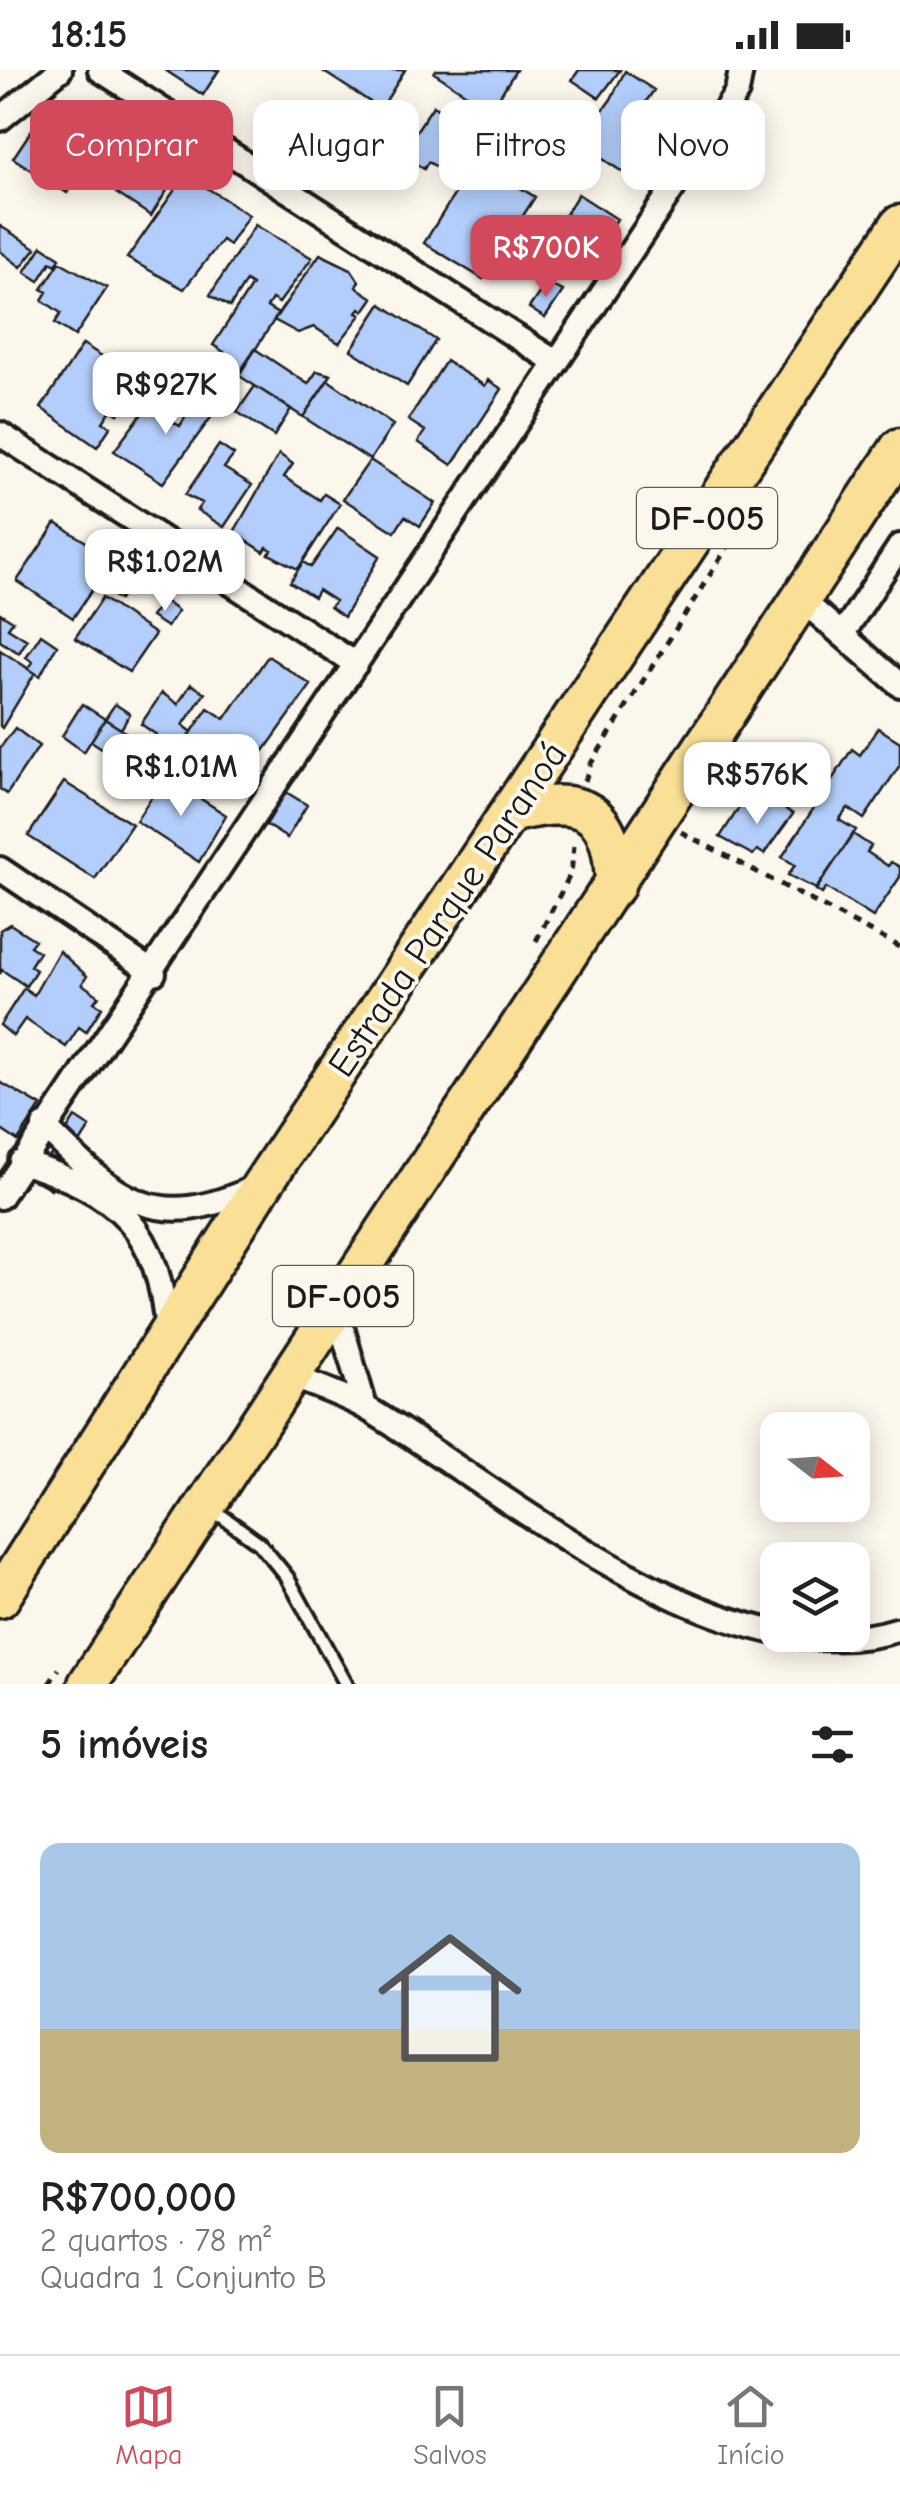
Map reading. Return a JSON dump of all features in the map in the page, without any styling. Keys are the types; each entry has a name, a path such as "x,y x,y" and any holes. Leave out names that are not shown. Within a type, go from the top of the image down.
{"main road":[{"name":"Estrada Parque Paranoá","path":"0,1598 262,1184 514,812 900,225"},
{"name":"DF-005","path":"78,1669 205,1504 900,448"},
{"path":"514,812 550,803 579,805 598,821 608,839 615,886"}],"street":[{"path":"0,119 60,70"},
{"path":"100,70 554,360"},
{"path":"0,1197 44,1126 154,973 554,360 736,92 742,72"},
{"path":"0,434 356,664"},
{"path":"842,635 900,546"},
{"path":"802,600 900,685"},
{"path":"0,869 154,973"},
{"path":"44,1126 96,1174 127,1196 159,1209 184,1212 214,1206 262,1184"},
{"path":"21,1162 66,1180 133,1222 150,1246 163,1281 167,1333"},
{"path":"336,1307 366,1408"},
{"path":"290,1376 366,1408 658,1606 714,1630 779,1645 831,1648 870,1644 900,1629"}],"lane":[{"path":"205,1504 258,1542 288,1577 346,1684"}],"path":[{"path":"526,956 572,873 579,805 590,765 734,536"},
{"path":"658,820 900,947"},
{"path":"49,1684 78,1669"}],"building":[{"path":"165,70 219,70 203,95"},
{"path":"321,70 405,70 387,100 367,100"},
{"path":"516,70 497,100 476,100 434,73"},
{"path":"579,70 620,70 599,98 572,80"},
{"path":"625,71 654,90 647,100 621,100 621,171 601,158 601,113"},
{"path":"433,106 439,110 439,168 428,162 424,169 419,166 419,127"},
{"path":"30,132 30,169 13,158"},
{"path":"118,190 167,190 151,216 116,193"},
{"path":"175,190 210,190 249,215 229,245 222,240 184,289 127,258"},
{"path":"457,190 524,190 535,197 483,279 424,243"},
{"path":"578,194 617,219 583,270 554,251 550,257 543,252"},
{"path":"255,225 312,258 279,303 272,299 267,307 278,314 239,375 218,360 224,352 213,345 252,285 246,281 230,307 210,295"},
{"path":"0,226 36,248 21,267 0,251"},
{"path":"42,246 60,258 56,265 51,262 39,281 25,272"},
{"path":"320,254 351,269 359,281 356,287 373,298 364,311 360,308 357,313 361,315 339,343 314,327 298,333 274,320"},
{"path":"60,262 107,288 75,336 55,323 61,313 42,300 47,292 42,289"},
{"path":"546,283 563,291 545,318 529,308"},
{"path":"381,304 436,340 407,386 351,350"},
{"path":"83,344 130,374 133,370 143,376 118,414 111,410 103,422 111,426 97,447 41,408"},
{"path":"255,349 308,384 317,371 331,375 303,417 238,375"},
{"path":"446,361 485,386 488,380 502,389 452,465 418,442 425,431 408,420"},
{"path":"328,380 393,425 370,460 303,417"},
{"path":"255,386 291,409 274,436 237,412"},
{"path":"203,388 223,401 163,483 114,451 147,407 180,426"},
{"path":"219,445 234,455 224,468 252,485 224,527 197,510 202,503 185,495"},
{"path":"279,454 293,464 284,477 320,500 324,494 340,504 298,569 269,554 272,550 267,547 264,552 234,532"},
{"path":"370,460 435,503 420,526 405,516 395,532 343,499"},
{"path":"56,523 113,559 73,618 17,581"},
{"path":"338,528 380,556 344,617 330,607 335,601 318,590 314,597 290,582 303,562 311,567"},
{"path":"127,546 146,559 119,600 100,587"},
{"path":"102,598 155,634 129,672 75,638"},
{"path":"163,600 178,611 167,627 151,617"},
{"path":"0,613 13,621 8,628 27,640 19,653 0,641"},
{"path":"41,634 57,645 40,676 28,669 33,662 26,657"},
{"path":"0,650 35,673 2,728 0,726"},
{"path":"268,656 311,685 251,769 215,743 210,750 189,736 208,708 225,719"},
{"path":"191,684 205,693 183,725 192,732 179,751 141,724 162,693 178,704"},
{"path":"82,704 105,719 84,752 62,736"},
{"path":"115,704 130,714 121,729 105,719"},
{"path":"105,719 172,762 157,784 91,741"},
{"path":"15,728 39,746 7,794 0,789 0,748"},
{"path":"878,728 900,742 900,765 864,819 848,808 839,820 856,830 816,889 788,875 795,865 782,857 852,749 860,755"},
{"path":"183,745 222,770 211,787 172,762"},
{"path":"165,776 226,815 199,862 136,821"},
{"path":"64,782 132,824 95,879 28,836"},
{"path":"286,792 307,805 287,838 266,825"},
{"path":"767,797 793,814 764,854 757,850 753,855 720,837 742,803 756,813"},
{"path":"853,834 871,846 867,852 888,866 891,862 900,867 900,877 873,917 826,888 822,894 816,890"},
{"path":"10,924 35,940 30,946 39,952 30,966 36,970 26,986 2,970 0,974 0,930"},
{"path":"59,951 87,976 82,984 99,996 94,1002 102,1007 86,1032 79,1027 66,1047 25,1019 13,1036 0,1025 24,988 34,995"},
{"path":"0,1082 41,1106 18,1141 0,1129"},
{"path":"75,1117 90,1127 51,1189 35,1179"}]}
